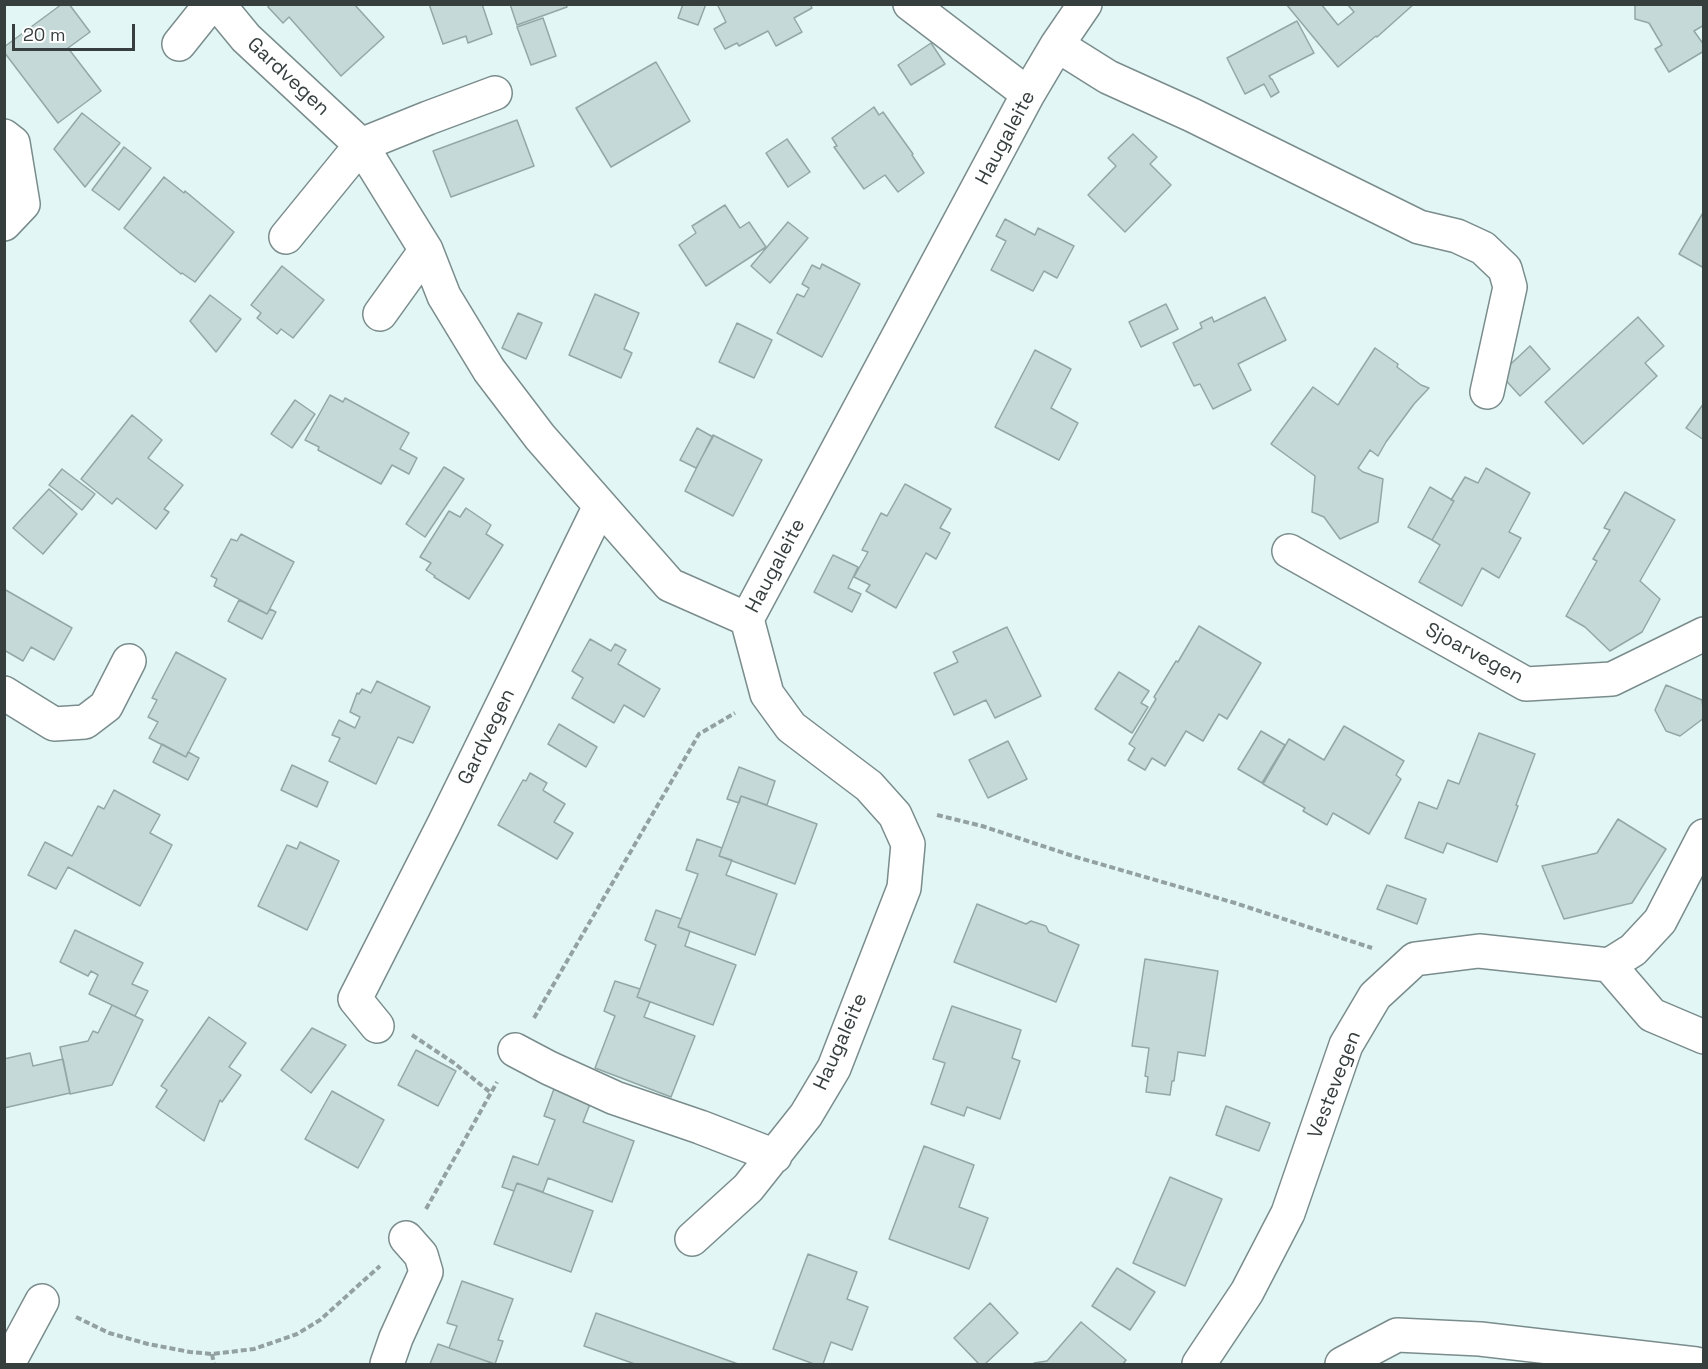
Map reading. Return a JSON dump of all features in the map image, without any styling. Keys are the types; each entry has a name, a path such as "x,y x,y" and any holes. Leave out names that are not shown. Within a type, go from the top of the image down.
{"street":[{"path":"179,44 211,4"},
{"name":"Gardvegen","path":"218,4 246,38 361,145 426,250 444,296 489,370 540,437 670,585 747,619"},
{"path":"910,4 1028,94"},
{"name":"Haugaleite","path":"692,1239 748,1188 806,1115 834,1068 904,888 908,844 894,815 869,786 791,727 767,694 747,619 1028,94 1085,4"},
{"path":"1057,45 1108,77 1192,115 1419,226 1457,236 1483,248 1505,269 1510,287 1487,392"},
{"path":"286,237 361,145 495,93"},
{"path":"4,136 13,143 23,204 4,224"},
{"path":"380,314 426,250"},
{"name":"Gardvegen","path":"370,1017 356,999 600,506"},
{"name":"Sjoarvegen","path":"1289,551 1526,684 1612,679 1704,634"},
{"path":"4,693 54,724 85,722 106,706 129,661"},
{"path":"1415,959 1479,951 1609,965 1634,951 1660,921 1704,836"},
{"name":"Vestevegen","path":"1199,1365 1247,1292 1288,1213 1346,1045 1375,996 1415,959"},
{"path":"1609,965 1652,1015 1704,1037"},
{"path":"515,1050 615,1098 700,1127 774,1156"},
{"path":"387,1365 396,1338 426,1272 421,1255 406,1238"},
{"path":"8,1365 42,1301"},
{"path":"1342,1365 1397,1335 1480,1339 1696,1365"}],"path":[{"path":"42,1301 110,1333 190,1353 212,1354 254,1349 297,1334 320,1320 361,1284 406,1238 425,1211 515,1050 699,734 767,694"},
{"path":"894,815 931,813 982,826 1076,857 1235,903 1358,944 1415,959"},
{"path":"370,1017 386,1018 454,1063 491,1093"},
{"path":"212,1354 214,1365"}],"building":[{"path":"62,4 69,4 90,32 68,48 101,91 58,123 4,52 4,47"},
{"path":"270,4 354,4 384,37 341,76 289,17 283,23 268,7"},
{"path":"429,4 482,4 492,34 468,43 466,36 443,44"},
{"path":"510,4 566,4 567,7 517,25"},
{"path":"683,4 706,4 698,25 678,18"},
{"path":"717,4 810,4 812,8 794,18 802,32 776,46 768,31 739,46 737,43 725,49 714,29 726,22"},
{"path":"1286,4 1321,4 1338,25 1354,12 1347,4 1414,4 1338,67"},
{"path":"1704,4 1704,25 1694,31 1704,45 1704,51 1669,72 1655,49 1662,45 1649,23 1635,19 1635,5"},
{"path":"543,18 556,56 531,65 517,27"},
{"path":"1297,21 1314,53 1269,76 1279,92 1271,97 1264,84 1245,94 1227,58"},
{"path":"931,43 945,64 911,85 898,65"},
{"path":"656,62 690,121 611,167 576,108"},
{"path":"874,107 879,115 883,112 924,173 898,192 885,175 864,189 834,147 837,146 832,138"},
{"path":"82,113 120,143 85,187 54,149"},
{"path":"517,120 534,166 451,197 433,151"},
{"path":"1133,134 1157,157 1150,164 1171,185 1125,232 1088,195 1116,166 1108,158"},
{"path":"787,139 810,172 788,187 766,153"},
{"path":"124,147 151,168 119,210 92,190"},
{"path":"164,177 184,193 185,191 234,232 195,282 181,274 124,228"},
{"path":"725,205 740,228 749,222 766,247 706,286 679,245 696,233 692,226"},
{"path":"1704,211 1704,268 1679,254"},
{"path":"1005,219 1035,235 1038,228 1074,246 1057,278 1044,271 1033,291 991,270 1006,241 996,236"},
{"path":"788,222 808,238 770,283 751,266"},
{"path":"822,264 860,284 822,357 777,333 797,294 804,297 809,288 802,284 812,265 820,269"},
{"path":"282,266 324,300 293,338 281,329 277,334 257,318 261,313 251,305"},
{"path":"595,294 639,313 624,349 632,353 621,378 569,355"},
{"path":"210,295 241,319 216,352 190,321"},
{"path":"1265,297 1286,340 1238,364 1251,390 1213,409 1200,384 1194,386 1173,343 1202,328 1200,323 1212,317 1214,322"},
{"path":"1166,304 1178,329 1141,347 1129,322"},
{"path":"518,313 542,323 526,359 502,348"},
{"path":"1638,317 1664,346 1645,363 1657,376 1583,444 1545,402"},
{"path":"737,323 772,340 754,378 719,362"},
{"path":"1530,346 1550,369 1520,396 1500,374"},
{"path":"1375,348 1398,364 1397,367 1421,385 1429,388 1414,404 1378,456 1370,450 1358,468 1383,479 1378,522 1340,539 1324,517 1312,512 1315,476 1271,444 1313,387 1338,405"},
{"path":"1035,350 1071,369 1051,408 1078,423 1059,460 995,427"},
{"path":"330,395 343,402 345,398 409,433 400,449 417,458 409,474 392,465 381,484 318,450 319,447 305,440"},
{"path":"295,400 315,414 292,448 271,434"},
{"path":"1704,403 1704,440 1686,428"},
{"path":"132,415 162,440 148,458 183,485 164,509 169,512 156,529 117,498 112,504 81,479"},
{"path":"697,428 713,437 696,468 680,460"},
{"path":"713,435 762,460 733,516 685,491"},
{"path":"444,467 464,479 425,537 406,524"},
{"path":"1486,468 1530,493 1509,532 1521,538 1499,578 1482,568 1462,606 1419,582 1440,545 1432,540 1454,501 1451,500 1465,477 1478,483"},
{"path":"62,469 95,494 82,510 49,485"},
{"path":"905,484 951,509 940,528 950,533 936,559 926,553 896,608 866,591 870,585 854,577 868,552 862,550 881,513 887,516"},
{"path":"1430,487 1454,501 1432,540 1408,527"},
{"path":"49,489 77,514 43,554 13,528"},
{"path":"1625,492 1675,520 1640,581 1660,599 1642,632 1610,651 1585,627 1566,616 1597,561 1593,559 1610,530 1604,528"},
{"path":"466,508 491,525 486,534 503,545 469,599 434,577 426,570 431,563 420,557 449,511 460,517"},
{"path":"241,534 294,562 267,614 214,586 217,579 211,576 231,539 237,541"},
{"path":"833,555 858,567 848,588 861,594 852,612 814,592"},
{"path":"4,589 72,628 54,660 31,647 23,661 4,650"},
{"path":"239,600 267,614 270,609 276,612 262,639 228,621"},
{"path":"1199,626 1261,663 1227,719 1219,714 1203,741 1186,731 1165,766 1152,758 1145,770 1128,760 1135,748 1129,744 1156,699 1154,697"},
{"path":"1007,627 1041,696 995,718 986,700 954,715 934,673 958,662 953,652"},
{"path":"590,639 611,651 615,644 626,650 618,664 660,689 644,717 624,705 614,723 572,698 583,678 572,671"},
{"path":"176,652 226,679 186,757 149,738 158,722 148,717 157,700 152,698"},
{"path":"1119,672 1149,691 1141,703 1148,707 1132,733 1095,709"},
{"path":"377,681 430,707 413,743 398,737 376,784 329,761 340,738 332,735 339,720 355,728 360,717 350,712 357,693 359,694 362,689 371,693"},
{"path":"1666,685 1702,700 1704,718 1680,736 1666,731 1655,710"},
{"path":"559,724 597,747 586,767 548,744"},
{"path":"1344,726 1404,761 1396,775 1401,779 1369,834 1333,813 1327,825 1303,811 1305,808 1263,784 1289,739 1324,760"},
{"path":"1261,731 1285,745 1262,783 1238,769"},
{"path":"1479,733 1535,754 1497,862 1447,843 1443,853 1405,838 1419,802 1437,809 1448,780 1459,784"},
{"path":"1008,741 1027,779 988,798 969,760"},
{"path":"162,744 186,757 188,752 199,758 188,780 153,762"},
{"path":"292,765 328,782 317,807 281,790"},
{"path":"739,767 775,781 767,805 741,796 739,803 727,799"},
{"path":"530,773 547,783 544,791 565,804 554,822 573,833 557,859 498,825 523,780 526,781"},
{"path":"114,790 160,815 150,833 172,845 140,906 68,867 56,889 28,875 45,842 72,856 98,806 104,809"},
{"path":"741,796 817,824 795,884 719,856"},
{"path":"1618,819 1666,849 1632,903 1564,919 1542,866 1597,853"},
{"path":"697,839 722,848 719,856 732,860 726,875 777,894 755,955 678,927 698,874 686,870"},
{"path":"300,842 339,861 307,930 258,906 287,845 297,849"},
{"path":"1387,885 1426,899 1417,924 1377,909"},
{"path":"977,904 1026,924 1031,921 1046,926 1049,932 1079,945 1056,1002 954,962"},
{"path":"656,910 681,919 678,927 690,931 685,946 736,965 713,1025 637,997 656,945 645,940"},
{"path":"75,930 143,963 132,984 148,991 135,1016 89,994 98,975 91,971 88,976 60,962"},
{"path":"1145,959 1218,971 1205,1056 1178,1052 1170,1095 1146,1092 1148,1077 1145,1076 1149,1048 1132,1046"},
{"path":"615,981 640,989 637,997 650,1002 644,1017 695,1036 671,1097 595,1068 615,1016 604,1011"},
{"path":"112,1005 143,1020 112,1085 70,1094 60,1047 88,1041 93,1031 98,1033"},
{"path":"952,1006 1021,1030 1012,1058 1020,1061 1000,1119 967,1107 964,1116 931,1104 945,1063 933,1059"},
{"path":"209,1017 246,1043 229,1067 241,1075 222,1102 220,1100 204,1141 156,1107 167,1090 161,1086"},
{"path":"312,1028 346,1045 311,1093 281,1070"},
{"path":"416,1050 456,1071 438,1106 398,1085"},
{"path":"30,1053 33,1066 63,1059 70,1093 4,1108 4,1059"},
{"path":"555,1086 592,1099 583,1122 634,1141 612,1202 548,1178 543,1192 517,1183 514,1191 502,1187 513,1156 538,1165 555,1120 544,1116"},
{"path":"332,1091 384,1120 358,1168 305,1139"},
{"path":"1226,1106 1270,1123 1259,1151 1216,1135"},
{"path":"924,1146 974,1165 959,1207 988,1218 969,1269 889,1239"},
{"path":"1170,1177 1222,1199 1185,1286 1133,1263"},
{"path":"517,1183 593,1211 571,1272 494,1244"},
{"path":"808,1254 857,1272 847,1299 868,1307 852,1350 831,1342 823,1364 814,1364 773,1349"},
{"path":"1117,1268 1155,1292 1130,1330 1092,1306"},
{"path":"462,1281 513,1299 498,1340 503,1341 495,1364 449,1348 457,1326 447,1323"},
{"path":"990,1303 1018,1333 985,1364 979,1364 954,1338"},
{"path":"596,1313 738,1364 635,1364 584,1346"},
{"path":"1081,1322 1126,1360 1123,1364 1034,1364 1047,1361"},
{"path":"438,1344 489,1362 488,1364 430,1364"}]}
